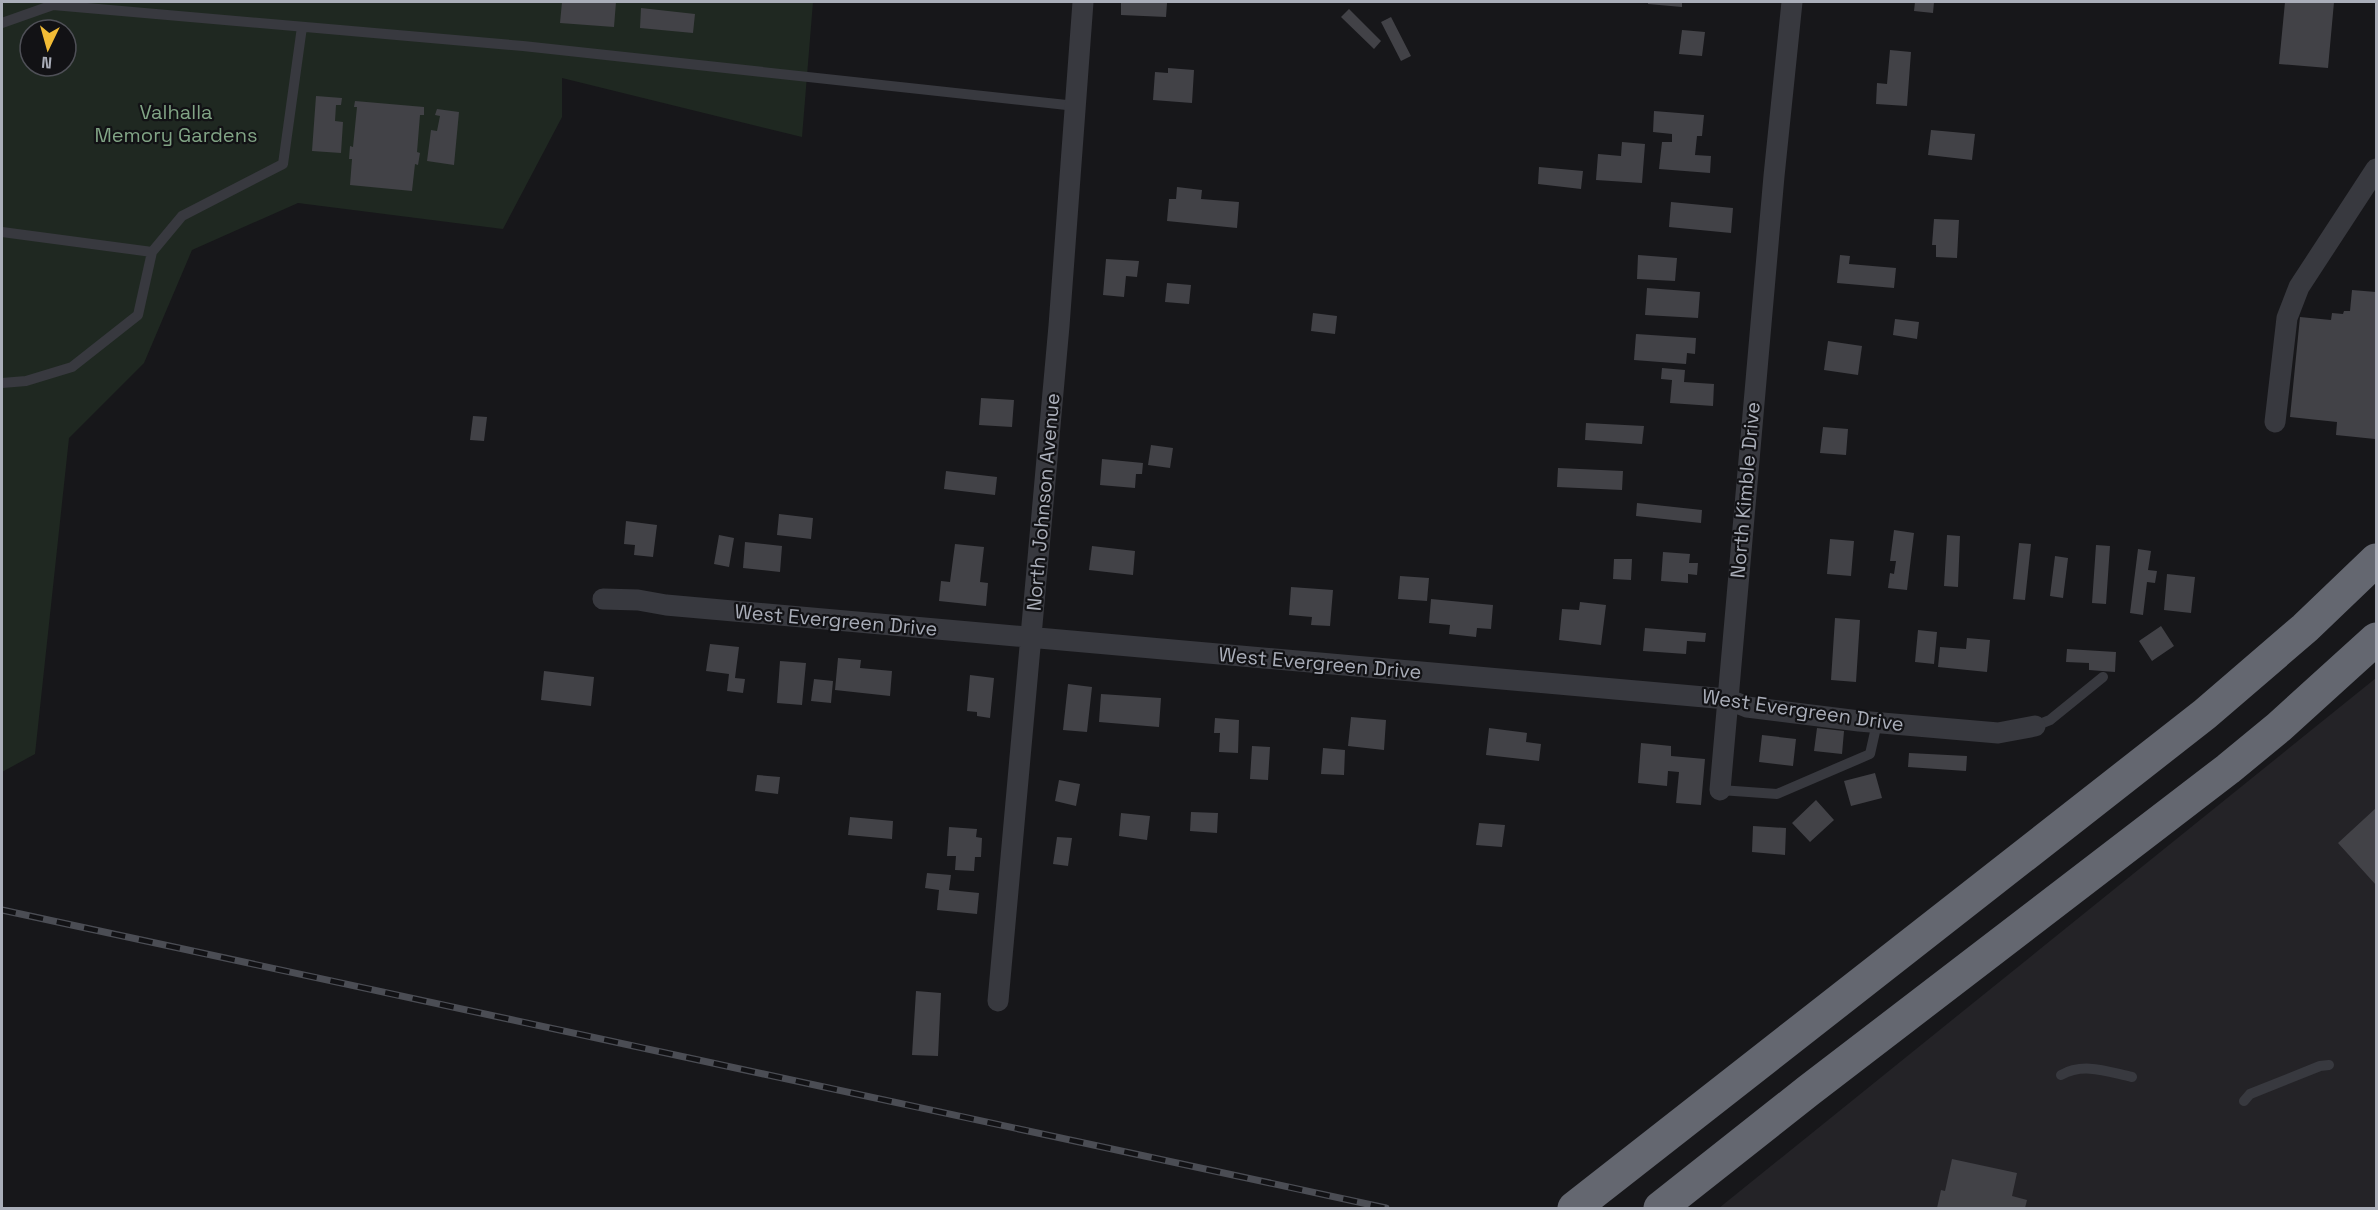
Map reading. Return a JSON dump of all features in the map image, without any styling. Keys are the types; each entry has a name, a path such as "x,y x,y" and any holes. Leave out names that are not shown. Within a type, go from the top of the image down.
{"highway":[{"path":"1581,1203 2205,714 2305,628 2376,560"},
{"path":"1660,1209 1817,1083 2228,769 2279,727 2376,639"}],"street":[{"name":"North Johnson Avenue","path":"998,1001 1059,326 1083,2"},
{"name":"North Kimble Drive","path":"1719,790 1773,187 1792,2"},
{"path":"2275,422 2286,318 2299,287 2376,169"},
{"name":"West Evergreen Drive","path":"603,599 638,600 666,605 1727,699 1747,707 1877,723 1998,733 2035,726"}],"lane":[{"path":"2,22 54,3 523,46 1076,106"},
{"path":"2,383 26,381 72,367 138,315 152,252 182,216 284,164 302,27"},
{"path":"2,232 152,252"},
{"path":"2035,726 2050,720 2103,677"},
{"name":"North Kimble Drive","path":"1719,790 1778,794 1870,754 1877,723"},
{"path":"2244,1101 2250,1094 2320,1066 2329,1065"},
{"path":"2061,1075 2071,1069 2085,1067 2132,1077"}],"shaded area":[{"path":"2376,678 2376,1208 1719,1208"}],"green space":[{"name":"Valhalla Memory Gardens","path":"2,2 813,2 802,137 562,78 562,117 503,229 298,203 192,250 144,363 69,438 35,754 2,772"}],"building":[{"path":"562,2 616,2 614,27 560,23"},
{"path":"1121,2 1167,3 1166,17 1121,15"},
{"path":"1648,2 1682,2 1682,7 1648,4"},
{"path":"1915,2 1934,2 1933,13 1914,11"},
{"path":"2285,2 2334,2 2328,68 2279,64"},
{"path":"641,8 695,14 693,33 640,28"},
{"path":"1349,9 1381,41 1374,49 1341,17"},
{"path":"1391,17 1411,56 1401,61 1381,22"},
{"path":"1682,30 1705,32 1702,56 1679,54"},
{"path":"1890,50 1911,52 1907,106 1876,104 1877,83 1887,84"},
{"path":"1168,68 1194,70 1192,103 1153,100 1155,72 1168,73"},
{"path":"316,96 342,98 341,105 336,105 335,121 343,122 341,153 312,151"},
{"path":"355,101 424,107 424,115 420,115 417,152 420,153 418,165 415,164 412,191 350,185 352,159 349,159 350,146 353,147 357,107 354,107"},
{"path":"437,109 459,112 454,165 427,161 431,130 437,131 440,116 435,115"},
{"path":"1654,111 1704,115 1702,136 1697,136 1695,155 1711,156 1710,173 1659,169 1662,142 1672,142 1672,134 1653,132"},
{"path":"1931,130 1975,134 1972,160 1928,155"},
{"path":"1622,142 1645,144 1642,183 1596,180 1598,154 1621,156"},
{"path":"1539,167 1583,171 1581,189 1538,184"},
{"path":"1177,187 1202,190 1201,199 1239,202 1237,228 1167,221 1169,199 1176,199"},
{"path":"1671,202 1733,208 1731,233 1669,227"},
{"path":"1934,219 1959,220 1957,258 1936,257 1936,245 1932,245"},
{"path":"1638,255 1677,258 1675,281 1637,279"},
{"path":"1840,255 1850,256 1849,264 1896,268 1894,288 1837,283"},
{"path":"1106,259 1139,261 1137,277 1126,276 1124,297 1103,295"},
{"path":"1167,283 1191,285 1189,304 1165,302"},
{"path":"1647,288 1700,292 1698,318 1645,315"},
{"path":"2352,290 2376,292 2375,439 2336,435 2337,422 2290,417 2300,317 2331,320 2332,313 2343,314 2344,311 2350,311"},
{"path":"1313,313 1337,316 1335,334 1311,331"},
{"path":"1895,319 1919,322 1917,339 1893,335"},
{"path":"1636,334 1696,338 1695,354 1687,353 1686,364 1634,360"},
{"path":"1828,341 1862,346 1858,375 1824,370"},
{"path":"1662,368 1685,370 1684,382 1714,384 1713,406 1670,403 1672,380 1661,379"},
{"path":"981,398 1014,400 1012,427 979,425"},
{"path":"473,416 487,417 484,441 470,440"},
{"path":"1586,423 1644,426 1642,444 1585,440"},
{"path":"1823,427 1848,429 1846,455 1820,453"},
{"path":"1151,445 1173,448 1170,468 1148,465"},
{"path":"1102,459 1143,463 1142,474 1136,474 1135,488 1100,485"},
{"path":"1558,468 1623,471 1622,490 1557,487"},
{"path":"946,471 997,477 995,495 944,489"},
{"path":"1637,503 1702,510 1701,523 1636,516"},
{"path":"779,514 813,518 811,539 777,535"},
{"path":"626,521 657,525 653,557 634,555 635,545 624,544"},
{"path":"1894,530 1914,533 1907,590 1888,588 1890,573 1894,574 1896,561 1890,561"},
{"path":"719,535 734,538 729,567 714,564"},
{"path":"1947,535 1960,536 1958,587 1944,586"},
{"path":"1830,539 1854,541 1851,576 1827,574"},
{"path":"745,542 782,546 780,572 743,568"},
{"path":"2019,543 2031,544 2025,600 2013,599"},
{"path":"955,544 984,547 980,582 988,583 986,606 939,601 941,581 950,582"},
{"path":"2096,545 2110,546 2106,604 2092,603"},
{"path":"1092,546 1135,551 1133,575 1089,570"},
{"path":"2138,549 2151,551 2148,570 2157,571 2155,583 2147,582 2143,615 2130,613"},
{"path":"1663,552 1690,554 1689,563 1698,563 1697,575 1688,574 1688,583 1661,581"},
{"path":"2055,556 2068,558 2063,598 2050,596"},
{"path":"1614,559 1632,559 1631,580 1613,579"},
{"path":"2167,574 2195,577 2191,613 2164,610"},
{"path":"1400,576 1429,578 1427,601 1398,599"},
{"path":"1291,587 1333,590 1330,626 1311,625 1312,617 1289,615"},
{"path":"1431,599 1493,605 1491,629 1477,628 1476,637 1449,634 1450,625 1429,623"},
{"path":"1580,602 1606,605 1601,645 1559,640 1562,609 1579,610"},
{"path":"1835,618 1860,620 1856,682 1831,680"},
{"path":"2161,626 2174,646 2152,661 2139,641"},
{"path":"1645,628 1706,633 1705,642 1687,641 1686,654 1643,651"},
{"path":"1918,630 1937,632 1934,664 1915,662"},
{"path":"1967,638 1990,640 1987,672 1938,667 1940,647 1966,649"},
{"path":"710,644 739,647 735,678 745,679 743,693 727,691 729,674 706,671"},
{"path":"2067,649 2116,652 2115,672 2089,670 2089,663 2066,662"},
{"path":"838,658 861,660 860,668 892,671 890,696 835,690"},
{"path":"780,661 806,663 802,705 777,703"},
{"path":"544,671 594,677 591,706 541,700"},
{"path":"970,675 994,678 990,718 977,716 977,712 967,711"},
{"path":"814,679 833,681 831,703 811,701"},
{"path":"1068,684 1092,687 1087,732 1063,730"},
{"path":"1101,694 1161,698 1159,727 1099,722"},
{"path":"1351,717 1386,720 1384,750 1348,746"},
{"path":"1215,718 1239,720 1238,753 1219,752 1220,733 1214,733"},
{"path":"1489,728 1527,733 1526,742 1541,744 1539,761 1486,755"},
{"path":"1817,728 1844,731 1842,754 1814,751"},
{"path":"1762,735 1796,739 1793,766 1759,762"},
{"path":"1641,743 1671,746 1671,756 1705,759 1701,805 1676,803 1679,772 1668,771 1667,786 1638,783"},
{"path":"1252,746 1270,747 1268,780 1250,779"},
{"path":"1323,748 1345,750 1344,775 1321,774"},
{"path":"1909,753 1967,756 1966,771 1908,767"},
{"path":"1875,773 1882,798 1851,806 1844,781"},
{"path":"757,775 780,777 778,794 755,791"},
{"path":"1059,780 1080,784 1076,806 1055,801"},
{"path":"1816,800 1834,820 1810,842 1792,823"},
{"path":"2376,808 2376,885 2338,843"},
{"path":"1191,812 1218,813 1217,833 1190,831"},
{"path":"1121,813 1150,816 1147,840 1119,836"},
{"path":"850,817 893,821 892,839 848,835"},
{"path":"1479,823 1505,825 1502,847 1476,845"},
{"path":"1753,826 1786,828 1785,855 1752,852"},
{"path":"949,827 977,829 976,837 982,838 981,857 975,857 974,871 955,870 956,856 947,856"},
{"path":"1057,837 1072,838 1068,866 1053,864"},
{"path":"927,873 951,875 949,890 979,893 977,914 937,910 939,890 925,888"},
{"path":"916,991 941,993 938,1056 912,1055"},
{"path":"1952,1159 2017,1173 2012,1196 2027,1200 2025,1208 1937,1208 1941,1190 1945,1191"}],"railway":[{"path":"2,910 1386,1208"}]}
